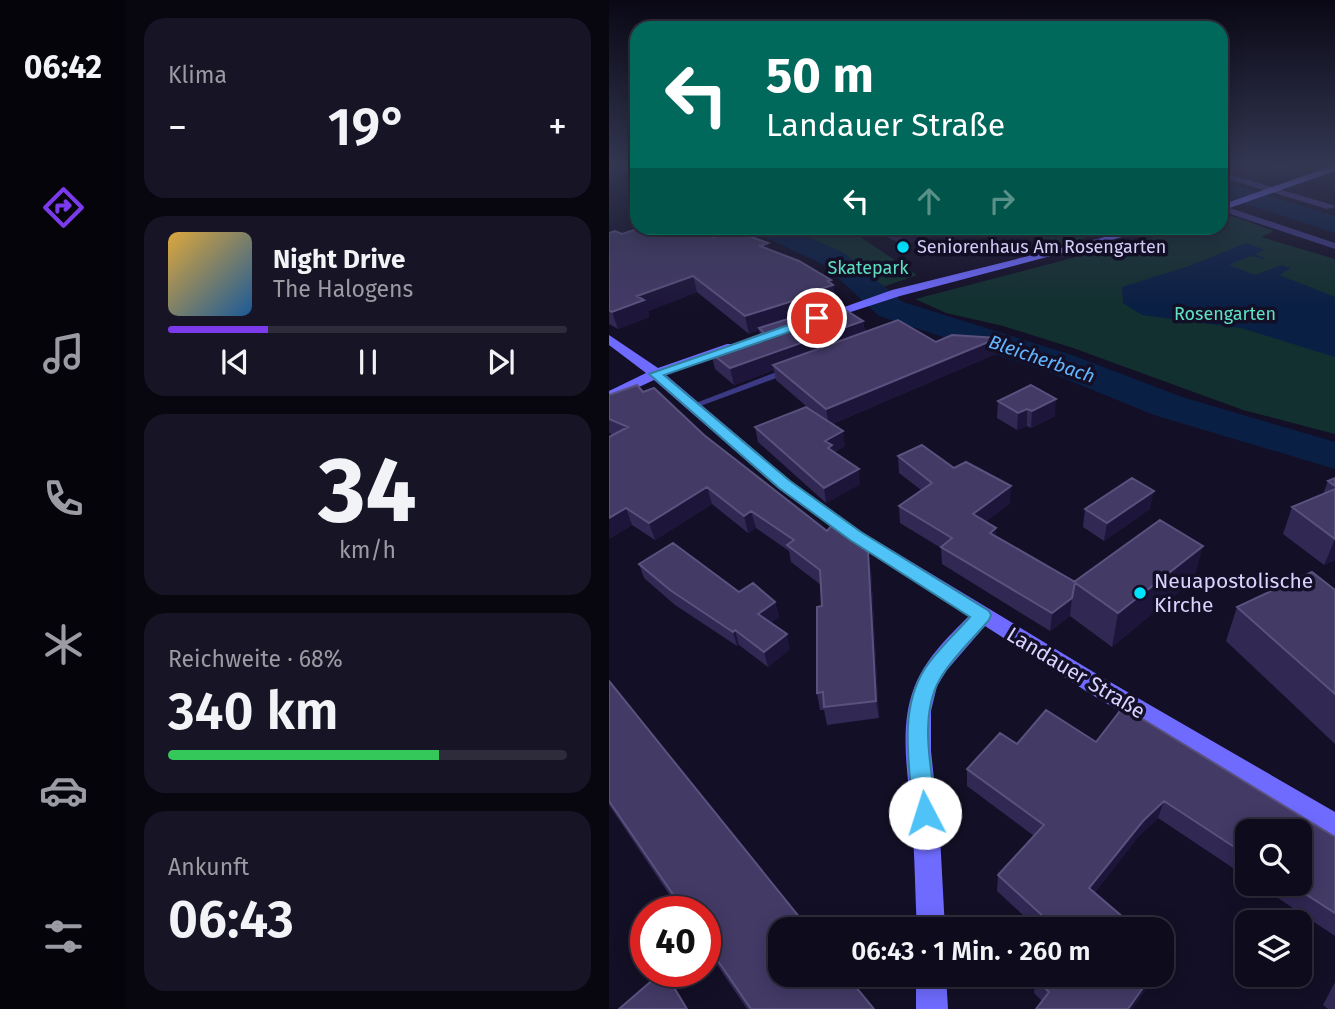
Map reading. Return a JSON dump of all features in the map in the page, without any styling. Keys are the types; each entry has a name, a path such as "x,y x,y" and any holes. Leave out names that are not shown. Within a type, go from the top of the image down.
{"main road":[{"path":"806,322 886,296 1124,235"},
{"name":"Landauer Straße","path":"609,339 655,374 785,485 856,536 982,615 1335,826"},
{"path":"609,397 655,374 748,342"},
{"path":"931,917 930,867 918,732 922,698 932,674 982,615"},
{"path":"931,987 932,1009"}],"street":[{"path":"1231,211 1335,246"}],"lane":[{"path":"692,406 797,368"}],"green space":[{"name":"Rosengarten","path":"1232,216 1274,231 1261,237 1335,259 1335,434 1243,410 1073,348 1003,326 946,313 915,299 1161,235 1228,235 1228,217"},
{"name":"Skatepark","path":"775,235 860,235 917,275 863,294 838,267"},
{"path":"1034,235 1094,235 1056,246"}],"water":[{"path":"1246,243 1265,250 1255,254 1266,259 1250,256 1229,265 1255,275 1282,265 1291,268 1279,275 1335,297 1335,357 1241,328 1142,315 1123,303 1122,287 1189,266"}],"building":[{"path":"615,231 622,234 630,231 630,235 747,235 768,243 760,246 799,261 831,280 828,281 833,285 818,290 821,292 745,316 693,276 637,296 644,300 612,312 609,310 609,233"},
{"path":"836,304 863,321 730,368 711,353 764,333 759,328"},
{"path":"898,320 936,342 952,335 998,338 826,409 773,365"},
{"path":"637,385 643,392 654,388 704,435 827,531 832,525 868,552 876,701 824,707 823,692 817,693 817,607 822,606 820,570 787,545 794,540 751,511 744,516 707,487 649,523 626,508 609,518 609,437 628,427 609,419 609,395"},
{"path":"1031,385 1056,399 1032,411 1027,409 1018,413 998,401"},
{"path":"806,407 843,431 825,441 832,445 828,448 859,469 824,488 755,427"},
{"path":"922,445 954,468 966,462 1011,486 973,514 996,528 990,533 1075,582 1072,598 1052,613 941,547 952,538 899,506 932,483 898,456"},
{"path":"1132,478 1154,491 1107,523 1085,509"},
{"path":"1335,489 1335,539 1292,507"},
{"path":"1160,520 1203,546 1118,613 1074,582"},
{"path":"673,543 739,592 753,583 775,602 758,614 787,634 764,652 735,630 733,632 670,590 639,564"},
{"path":"1312,572 1335,590 1335,694 1237,607"},
{"path":"609,681 799,917 768,917 768,987 856,987 874,1009 751,1009 721,965 721,896 674,896 609,801"},
{"path":"1123,707 1306,819 1235,819 1235,847 1164,801 1143,821 1089,888 1123,917 1044,917 998,875 1044,825 967,769 1000,733 1017,744 1046,710 1096,742"},
{"path":"1312,823 1335,837 1335,913 1309,896 1312,896"},
{"path":"644,987 674,987 687,1009 619,1009"},
{"path":"1044,987 1144,987 1128,1009 1036,1009 1049,992"}],"waterway":[{"path":"1292,211 1335,225"},
{"name":"Bleicherbach","path":"783,235 834,259 891,309 1059,363 1168,406 1335,456"}],"place":[{"name":"Seniorenhaus Am Rosengarten","path":"903,247"},
{"name":"Neuapostolische Kirche","path":"1140,593"}],"route":[{"path":"817,318 655,374 785,485 856,536 982,615 932,674 922,698 918,732 925,813"}]}
